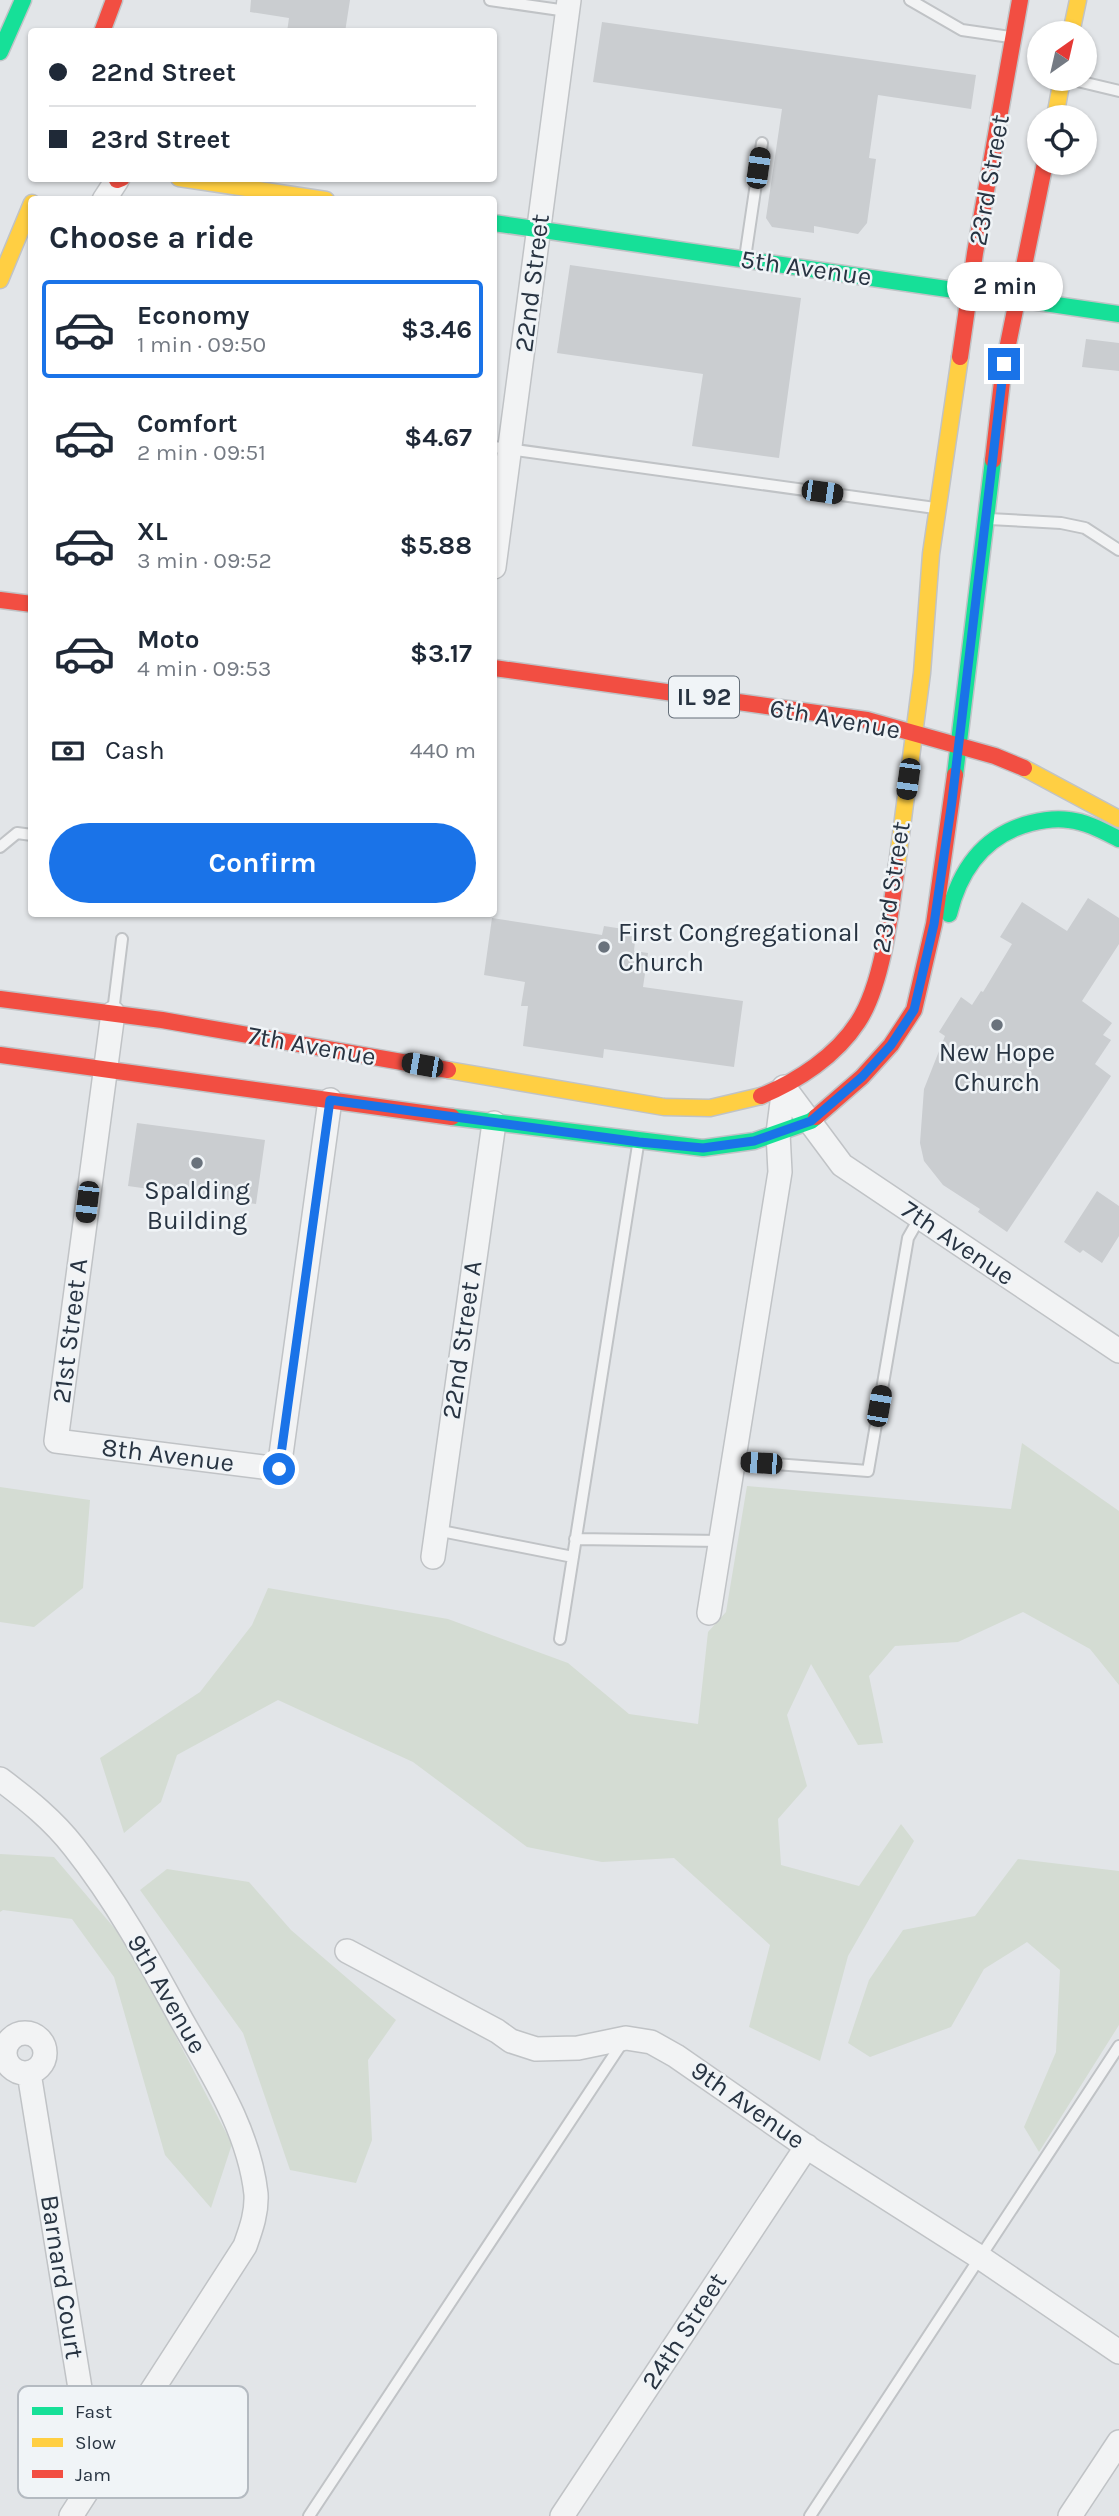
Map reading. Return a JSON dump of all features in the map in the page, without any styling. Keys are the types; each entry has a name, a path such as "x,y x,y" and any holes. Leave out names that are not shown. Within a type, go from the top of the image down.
{"main road":[{"path":"0,52 23,0"},
{"path":"103,27 114,0"},
{"name":"23rd Street","path":"784,1087 831,1054 859,1021 883,954 922,673 932,554 970,292 1020,0"},
{"path":"1074,21 1078,0"},
{"name":"23rd Street","path":"811,1121 862,1077 891,1045 914,1010 934,924 952,801 1004,364 1043,175"},
{"path":"206,182 299,196"},
{"path":"0,280 28,212"},
{"name":"5th Avenue","path":"497,223 1119,314"},
{"path":"0,600 28,604"},
{"name":"6th Avenue","path":"497,668 867,720 995,756 1037,773 1119,819"},
{"path":"914,1010 940,960 952,900 972,858 1012,829 1038,821 1064,819 1091,826 1119,839"},
{"name":"7th Avenue","path":"0,999 113,1013 664,1107 710,1108 757,1098 784,1087"},
{"name":"7th Avenue","path":"0,1055 494,1123 703,1148 754,1141 811,1121"}],"street":[{"name":"22nd Street","path":"497,522 502,448 539,230 568,6"},
{"name":"21st Street A","path":"56,1441 113,1013"},
{"name":"7th Avenue","path":"784,1087 842,1165 1117,1344"},
{"path":"709,1613 780,1172 778,1133 784,1087"},
{"name":"8th Avenue","path":"56,1441 279,1469 330,1100"},
{"name":"22nd Street A","path":"433,1557 494,1123"},
{"name":"9th Avenue","path":"0,1779 38,1808 74,1847 114,1902 232,2110 249,2158 256,2195 254,2220 245,2246 156,2386"},
{"name":"9th Avenue","path":"347,1951 511,2041 536,2049 578,2048 626,2038 651,2042 981,2258 1119,2352"},
{"name":"Barnard Court","path":"29,2073 80,2386"},
{"name":"24th Street","path":"562,2516 807,2146"},
{"path":"1070,2516 1119,2442"},
{"path":"71,2516 83,2498"}],"lane":[{"path":"490,0 568,6"},
{"path":"910,0 962,30 1013,37"},
{"path":"1097,86 1119,91"},
{"path":"745,260 762,143"},
{"path":"502,448 939,508"},
{"path":"986,519 1061,523 1084,528 1119,550"},
{"path":"0,847 17,833 28,834"},
{"path":"113,1013 122,939"},
{"path":"560,1639 639,1142"},
{"path":"734,1461 868,1471 907,1241 920,1217"},
{"path":"436,1530 573,1557"},
{"path":"575,1539 721,1541"},
{"path":"309,2516 626,2038"},
{"path":"810,2516 1119,2046"}],"shaded area":[{"path":"1022,1443 1119,1511 1119,1685 1090,1649 1023,1612 958,1642 895,1646 869,1676 883,1743 858,1745 811,1664 787,1715 807,1786 778,1819 781,1865 859,1886 901,1824 914,1841 848,1956 820,2061 749,2027 770,1945 674,1858 602,1862 527,1847 413,1762 278,1700 177,1755 161,1802 124,1833 100,1758 200,1692 252,1625 268,1588 448,1619 568,1663 629,1714 698,1724 708,1632 726,1612 747,1486 1011,1509"},
{"path":"0,1487 90,1500 83,1588 34,1627 0,1622"},
{"path":"0,1854 54,1857 127,1943 232,2144 211,2208 165,2155 114,1977 72,1919 3,1910 0,1912"},
{"path":"1018,1859 1119,1871 1119,2025 1039,2152 1024,2127 1056,2052 1060,1970 1027,1942 984,1969 951,2027 870,2057 848,2043 869,1980 903,1930 975,1916"},
{"path":"167,1869 249,1882 291,1930 396,2020 368,2060 372,2140 356,2183 290,2170 243,2033 140,1890"}],"building":[{"path":"251,0 350,0 346,28 288,28 289,18 250,12"},
{"path":"602,22 976,75 971,109 878,95 869,158 876,159 867,223 858,234 814,226 814,233 772,227 766,218 782,109 593,82"},
{"path":"570,265 801,298 779,458 692,446 703,374 557,353"},
{"path":"1086,339 1119,343 1119,371 1082,367"},
{"path":"1088,898 1119,918 1119,944 1082,1001 1112,1023 1103,1035 1111,1040 1095,1064 1111,1076 1007,1232 978,1212 980,1209 943,1185 924,1161 920,1143 924,1089 945,1036 939,1032 961,997 972,1005 981,991 983,992 1012,944 1000,937 1022,902 1067,931"},
{"path":"492,918 602,935 604,926 636,931 634,951 648,953 643,987 743,1001 734,1067 604,1049 603,1058 523,1046 528,1006 521,1006 525,982 484,975"},
{"name":"Spalding Building","path":"137,1123 265,1140 256,1204 128,1186"},
{"path":"1097,1191 1119,1206 1119,1236 1102,1263 1083,1250 1080,1253 1064,1242"}],"traffic: fast":[{"path":"0,52 23,0"},
{"path":"497,223 1119,314"},
{"path":"955,775 993,460"},
{"path":"949,914 960,882 976,856 987,845 1014,829 1040,821 1064,819 1089,825 1119,839"},
{"path":"452,1117 703,1148 754,1141 816,1117"}],"traffic: slow":[{"path":"1074,21 1078,0"},
{"path":"1057,105 1060,91"},
{"path":"206,182 299,196"},
{"path":"0,280 28,213"},
{"path":"897,865 922,673 931,554 960,357"},
{"path":"1024,768 1119,819"},
{"path":"448,1070 664,1107 710,1108 761,1096"}],"traffic: jam":[{"path":"104,28 114,0"},
{"path":"960,357 975,253 1020,0"},
{"path":"993,460 1004,364 1043,175"},
{"path":"0,600 28,604"},
{"path":"497,668 867,720 995,756 1024,768"},
{"path":"816,1117 862,1077 891,1045 914,1010 934,924 955,775"},
{"path":"761,1096 789,1083 815,1066 839,1046 858,1022 867,1006 880,967 897,865"},
{"path":"0,999 162,1020 448,1070"},
{"path":"0,1055 452,1117"}],"place":[{"name":"First Congregational Church","path":"604,947"},
{"name":"New Hope Church","path":"997,1025"},
{"name":"Spalding Building","path":"197,1163"}],"route":[{"path":"279,1469 330,1100 639,1142 703,1148 754,1141 811,1121 862,1077 891,1045 914,1010 934,924 952,801 1004,364"}]}
